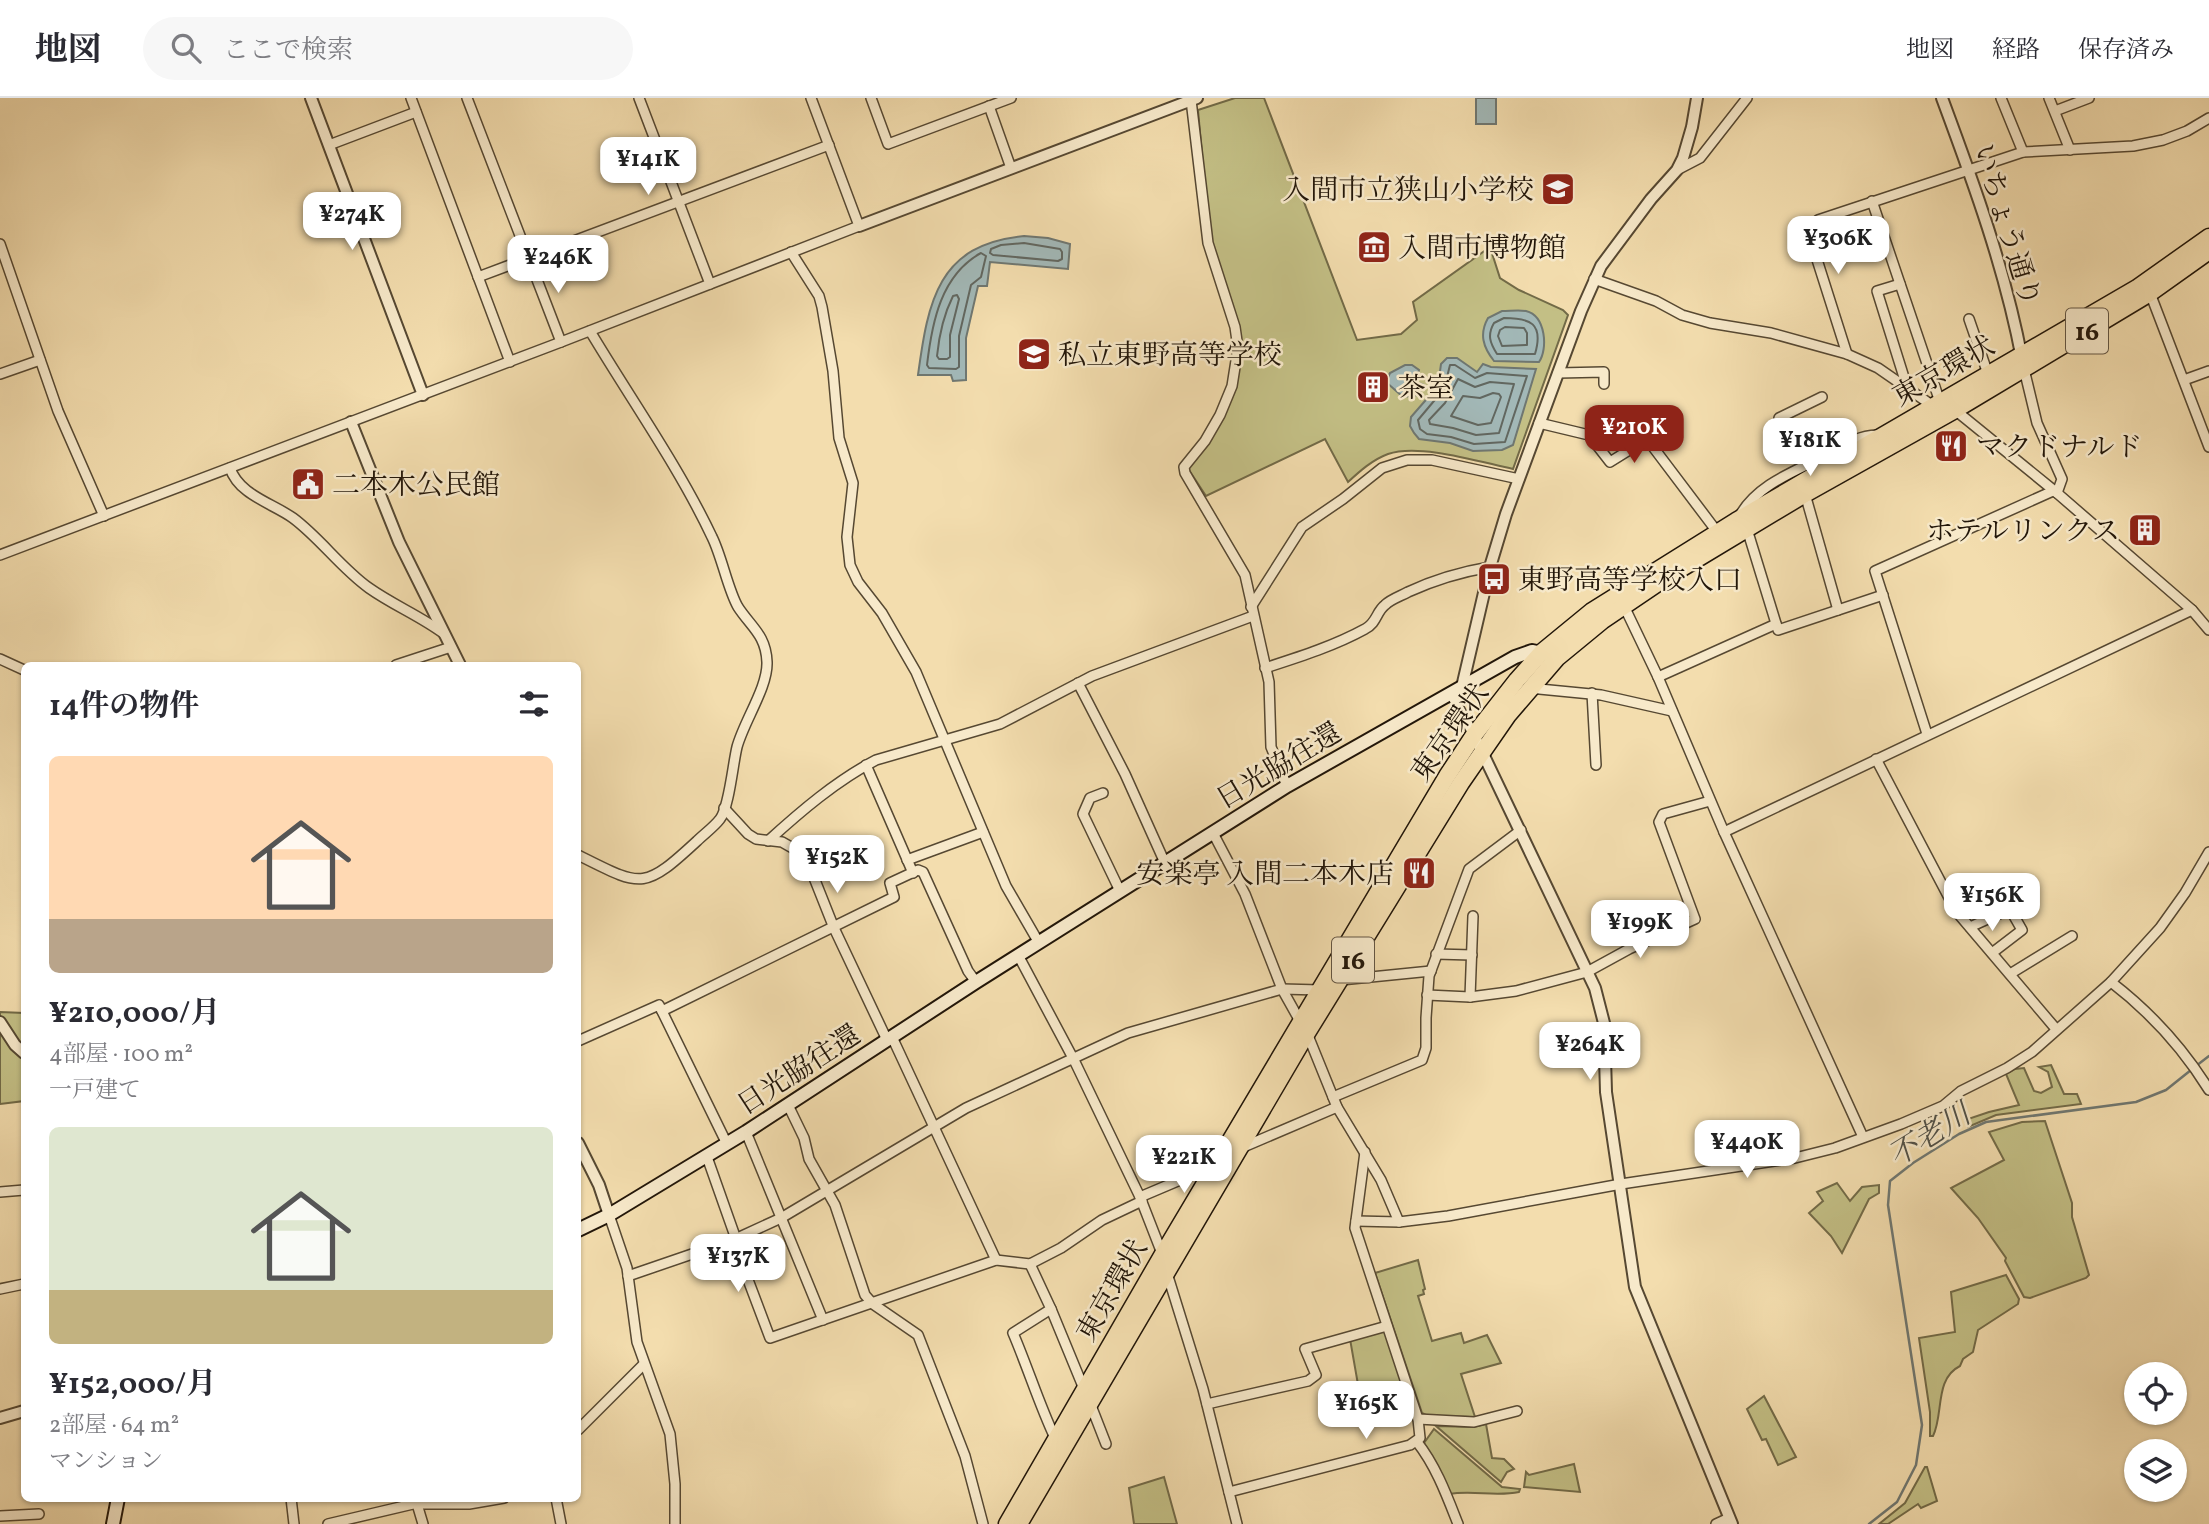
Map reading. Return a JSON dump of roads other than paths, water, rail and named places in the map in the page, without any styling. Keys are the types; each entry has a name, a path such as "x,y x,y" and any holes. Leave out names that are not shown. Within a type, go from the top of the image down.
{"highway":[{"name":"東京環状","path":"1019,1524 1163,1254 1216,1165 1304,1028 1341,980 1482,750 1529,688 1567,630 1617,593 1718,533 1742,525 1805,494 1988,374 2022,362 2137,288 2209,237"},
{"name":"東京環状","path":"1007,1524 1055,1438 1087,1396 1167,1274 1239,1149 1304,1028 1320,990 1474,735 1549,655 1742,525 1883,435 1943,406 2150,293 2209,251"}],"main road":[{"name":"日光脇往還","path":"581,1229 610,1215 707,1157 1018,955 1287,786 1514,657 1532,652 1549,655"},
{"path":"113,1524 117,1502"}],"street":[{"path":"311,98 423,395"},
{"path":"411,98 510,362"},
{"path":"467,98 561,342"},
{"path":"639,98 710,285"},
{"path":"811,98 859,226"},
{"path":"871,98 888,144 1011,98"},
{"path":"1697,98 1687,149 1676,170 1616,246 1594,279 1518,479 1490,567 1456,691 1474,735 1595,988 1604,1023 1606,1092 1635,1287 1730,1521 1716,1524"},
{"path":"1676,170 1700,158 1747,98"},
{"name":"いちょう通り","path":"1942,98 1996,248 2022,362"},
{"path":"2001,98 2023,152"},
{"path":"2049,98 2070,150"},
{"path":"2055,111 2089,98"},
{"path":"0,555 710,285 1011,168 1170,102 1194,99 1208,243 1236,327 1238,348 1233,386 1220,415 1205,441 1184,467 1245,575 1270,695 1271,747 1287,786"},
{"path":"989,106 1011,168"},
{"path":"329,145 416,112"},
{"path":"1818,220 2023,152 2133,146 2164,140 2209,118"},
{"path":"478,276 829,145"},
{"path":"1872,201 1943,406"},
{"path":"1847,354 1813,247 1880,223"},
{"path":"0,244 62,422 104,516"},
{"path":"791,252 819,296 822,307 833,371 839,438 853,483 847,537 850,565 858,582 882,613 916,672 1006,886 1039,943"},
{"path":"1594,279 1656,301 1682,315 1710,323 1771,333 1847,354 1878,368 1943,406 2055,492 2192,610 2209,630"},
{"path":"1900,285 1877,291 1908,387"},
{"path":"2150,293 2209,447"},
{"path":"1969,319 1988,374"},
{"path":"581,856 623,876 636,880 651,878 664,871 721,818 737,746 767,665 765,647 758,631 737,605 707,527 590,331"},
{"path":"0,374 40,360"},
{"path":"1927,734 1875,571 2055,492 2062,479 2037,423 2022,362"},
{"path":"2183,380 2209,371"},
{"path":"1558,373 1604,372 1604,384"},
{"path":"1812,461 1779,418 1822,397"},
{"path":"351,422 389,520 458,662"},
{"path":"1539,424 1589,435 1610,462 1647,439 1718,533"},
{"path":"1883,435 1861,436 1782,476 1745,505 1742,525 1778,630 1883,595"},
{"path":"768,841 804,808 866,765 893,754 1000,724 1078,683 1252,612 1302,527 1382,468 1407,460 1432,460 1518,479"},
{"path":"230,468 232,475 247,491 295,519 370,589 445,634"},
{"path":"1805,494 1838,610"},
{"path":"1265,668 1314,652 1367,628 1375,622 1379,611 1390,601 1430,582 1455,573 1490,567"},
{"path":"1624,606 1863,1136"},
{"path":"1724,832 2192,610"},
{"path":"1658,677 1776,624"},
{"path":"405,662 451,647"},
{"path":"0,659 21,669"},
{"path":"1078,683 1125,774 1164,863"},
{"path":"1529,688 1591,693 1672,711"},
{"path":"1591,693 1596,765"},
{"path":"1876,759 1956,911 2056,1029"},
{"path":"866,765 913,873"},
{"path":"1103,793 1090,798 1083,814 1120,891"},
{"path":"1427,995 1470,997 1516,991 1587,972 1629,948 1695,919 1659,822 1664,814 1710,801"},
{"path":"724,808 748,834 768,841 782,842 805,855 834,928 996,1259"},
{"path":"1239,1149 1422,1060 1426,1048 1427,995 1431,971 1469,869 1521,830"},
{"path":"907,860 983,832"},
{"path":"1213,833 1245,894 1282,989 1304,1028 1335,1102 1381,1180 1399,1222"},
{"path":"1356,1221 1399,1222 1448,1216 1621,1184 1795,1158 1835,1148 1943,1106 1961,1091 2032,1052 2111,982 2160,928 2209,852"},
{"path":"662,1011 894,897 890,883 918,870 923,872 968,971 976,982"},
{"path":"1970,927 2010,909 2022,930 1992,953"},
{"path":"1470,997 1473,916"},
{"path":"2010,974 2072,936"},
{"path":"1436,954 1472,955"},
{"path":"1018,955 1074,1060 1141,1199 1163,1254 1207,1404 1229,1492 1233,1523"},
{"path":"1341,980 1431,971"},
{"path":"2111,982 2149,1014 2209,1090"},
{"path":"628,1276 735,1239 781,1218 966,1108 1128,1033 1282,989 1320,990"},
{"path":"581,1040 659,1005 727,1144"},
{"path":"0,1022 21,1050"},
{"path":"788,1105 804,1138 809,1159 835,1205 865,1295 873,1304 918,1335 965,1456 984,1524"},
{"path":"746,1132 823,1320"},
{"path":"1365,1152 1354,1228 1418,1419 1420,1429 1417,1442"},
{"path":"581,1154 599,1185 610,1215 628,1276 637,1342 670,1434 675,1485 675,1524"},
{"path":"707,1157 770,1338 996,1259 1030,1264 1141,1199 1216,1165"},
{"path":"0,1192 21,1190"},
{"path":"1030,1264 1106,1444"},
{"path":"0,1289 21,1284"},
{"path":"1051,1309 1013,1333 1055,1438"},
{"path":"1207,1404 1308,1381 1316,1375 1305,1349 1387,1326"},
{"path":"581,1427 644,1364"},
{"path":"1418,1419 1474,1422 1517,1411"},
{"path":"0,1418 21,1412"},
{"path":"1229,1492 1417,1442"},
{"path":"1417,1442 1446,1494 1458,1524"},
{"path":"291,1502 294,1524"},
{"path":"328,1524 417,1504 481,1502"},
{"path":"557,1502 561,1524"},
{"path":"417,1504 423,1524"},
{"path":"0,1516 39,1514"}],"water":[{"path":"1476,98 1496,98 1496,124 1476,124"},
{"path":"1024,236 1048,238 1070,244 1068,269 990,262 987,286 978,286 966,338 966,380 953,381 951,375 918,375 927,323 942,281 955,264 973,251 995,241"},
{"path":"1502,311 1526,311 1538,319 1544,341 1539,362 1494,361 1490,356 1485,345 1484,330 1488,318"},
{"path":"1447,358 1457,358 1477,372 1483,364 1491,367 1536,369 1513,445 1502,450 1473,451 1450,443 1419,439 1414,433 1410,426 1411,417 1438,386 1441,364"},
{"path":"1405,365 1412,365 1419,370 1416,382 1424,385 1418,395 1403,397 1386,382 1390,373"}],"waterway":[{"name":"不老川","path":"2196,1066 2209,1056"},
{"name":"不老川","path":"1869,1524 1897,1502 1916,1465 1922,1425 1888,1205 1890,1181 1959,1134 1986,1122 2136,1102 2166,1090 2191,1070"}],"place":[{"name":"入間市立狭山小学校","path":"1558,189"},
{"name":"入間市博物館","path":"1374,247"},
{"name":"私立東野高等学校","path":"1034,354"},
{"name":"茶室","path":"1373,387"},
{"name":"マクドナルド","path":"1951,446"},
{"name":"二本木公民館","path":"308,484"},
{"name":"ホテルリンクス","path":"2145,530"},
{"name":"東野高等学校入口","path":"1494,579"},
{"name":"安楽亭 入間二本木店","path":"1419,873"}]}
